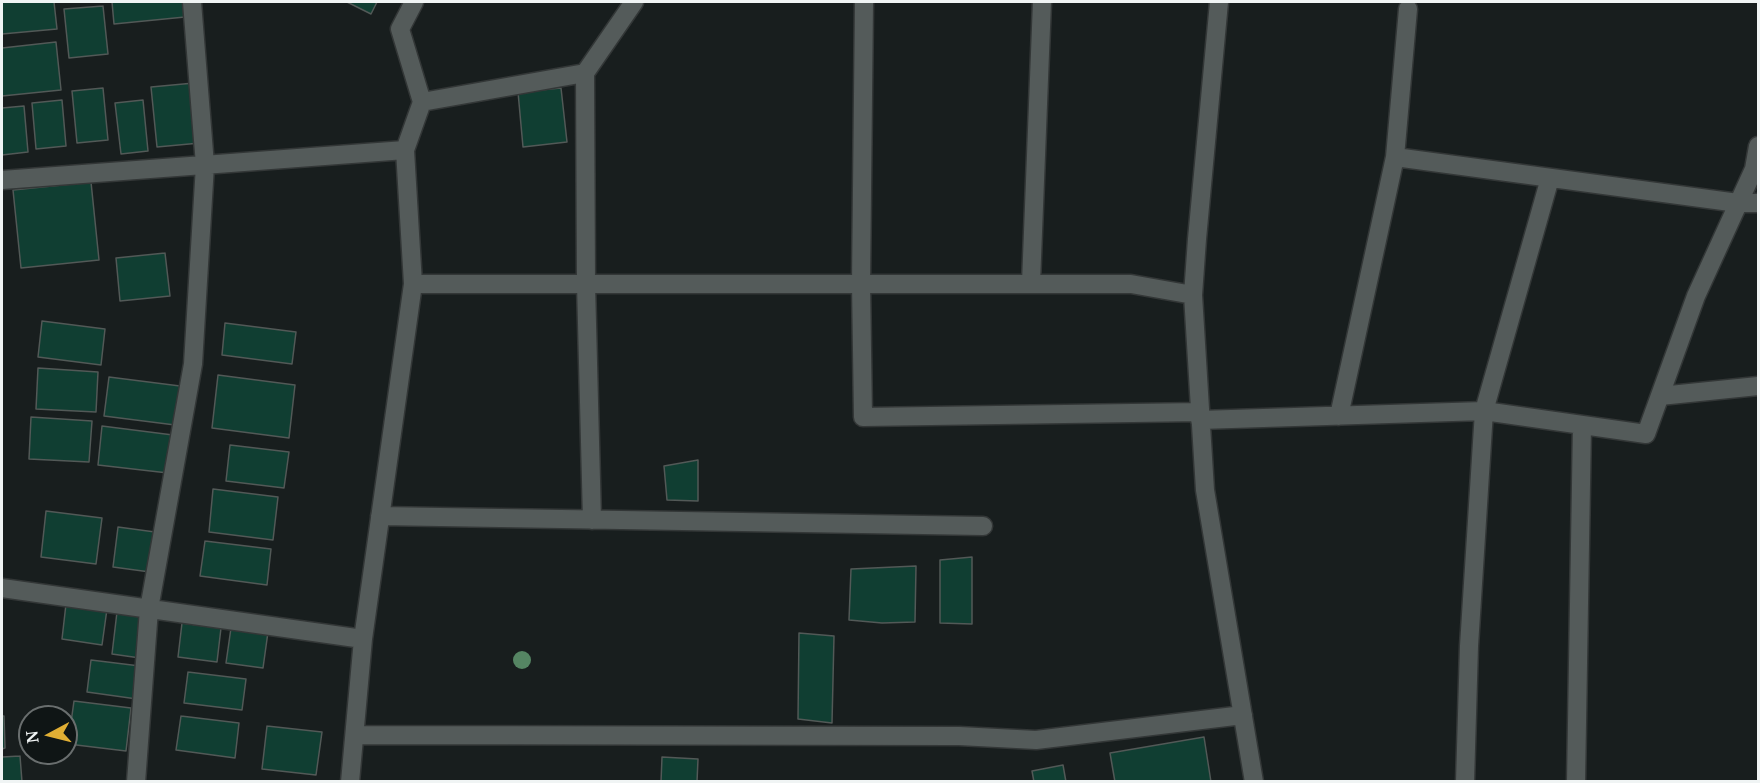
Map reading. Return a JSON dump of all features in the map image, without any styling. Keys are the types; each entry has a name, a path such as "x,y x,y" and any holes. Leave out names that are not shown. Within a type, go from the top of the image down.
{"street":[{"path":"136,782 149,609 193,364 205,165 192,2"},
{"path":"350,782 363,639 413,284 405,150 422,102 400,29 414,2"},
{"path":"592,520 586,284 585,73 634,2"},
{"path":"864,2 862,417 1339,416 1484,411 1646,434 1696,296 1754,169 1758,146"},
{"path":"1031,283 1042,2"},
{"path":"1219,2 1193,295 1204,490 1254,782"},
{"path":"1339,416 1395,157 1408,9"},
{"path":"422,102 585,73"},
{"path":"2,180 405,150"},
{"path":"1395,157 1738,203 1758,203"},
{"path":"1466,782 1469,646 1484,411 1550,178"},
{"path":"413,284 1131,284 1193,295"},
{"path":"1660,396 1758,386"},
{"path":"1576,782 1582,425"},
{"path":"380,516 983,526"},
{"path":"2,588 363,639"},
{"path":"355,735 958,736 1036,740 1243,715"}],"building":[{"path":"2,2 54,2 57,29 2,34"},
{"path":"112,2 183,2 185,17 114,24"},
{"path":"347,2 377,2 371,14"},
{"path":"103,6 108,54 69,58 64,9"},
{"path":"56,42 61,90 2,96 2,48"},
{"path":"194,83 200,143 157,147 151,87"},
{"path":"103,88 108,140 77,143 72,91"},
{"path":"561,88 567,142 523,147 518,92"},
{"path":"62,100 66,146 36,149 32,103"},
{"path":"143,100 148,151 121,154 115,103"},
{"path":"24,106 28,152 2,155 2,108"},
{"path":"91,182 99,260 21,268 13,190"},
{"path":"165,253 170,296 120,301 116,258"},
{"path":"42,321 105,329 101,365 38,357"},
{"path":"225,323 296,332 292,364 222,355"},
{"path":"38,368 98,372 96,412 36,409"},
{"path":"218,375 295,385 289,438 212,428"},
{"path":"109,377 180,386 175,425 104,416"},
{"path":"31,417 92,421 89,462 29,459"},
{"path":"102,426 173,435 168,473 98,465"},
{"path":"230,445 289,452 284,488 226,481"},
{"path":"698,460 698,501 667,500 664,466"},
{"path":"213,489 278,497 273,540 209,532"},
{"path":"46,511 102,518 96,564 41,557"},
{"path":"118,527 155,532 150,572 113,567"},
{"path":"205,541 271,549 267,585 200,576"},
{"path":"972,557 972,624 940,623 940,560"},
{"path":"916,566 915,622 882,623 849,620 851,569"},
{"path":"66,604 107,609 102,645 62,639"},
{"path":"117,612 145,615 140,658 112,654"},
{"path":"182,623 221,628 217,662 178,657"},
{"path":"231,628 268,632 263,668 226,663"},
{"path":"799,633 834,636 832,723 798,719"},
{"path":"91,660 140,666 137,699 87,692"},
{"path":"188,672 246,679 242,710 184,703"},
{"path":"74,701 131,708 126,751 78,745 78,705 73,705"},
{"path":"2,716 4,716 5,748 2,749"},
{"path":"181,716 239,723 235,758 176,750"},
{"path":"267,726 322,732 316,775 262,769"},
{"path":"1204,737 1211,782 1115,782 1110,753"},
{"path":"18,756 22,782 2,782 2,757"},
{"path":"662,757 698,759 697,782 661,782"},
{"path":"1063,765 1066,782 1034,782 1032,771"}]}
